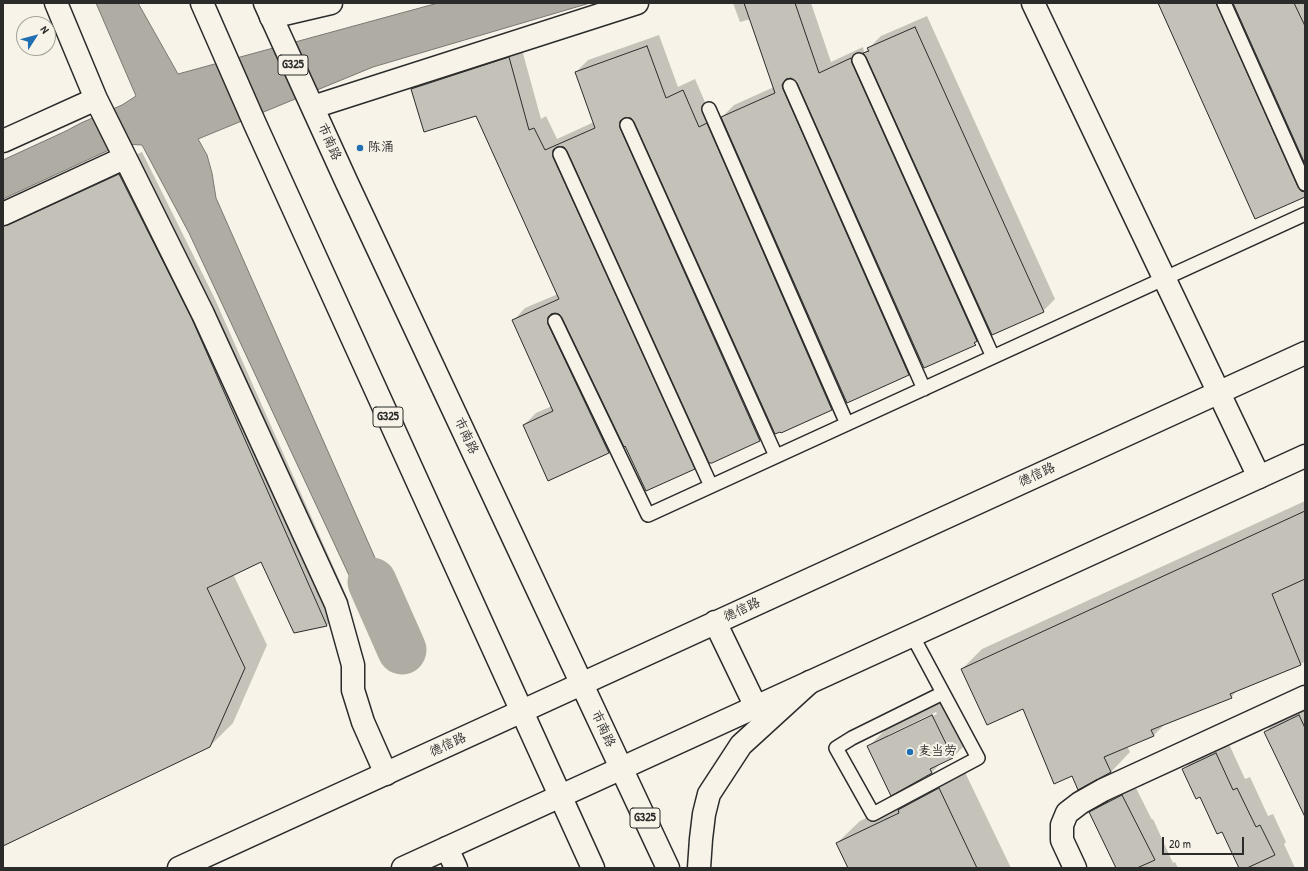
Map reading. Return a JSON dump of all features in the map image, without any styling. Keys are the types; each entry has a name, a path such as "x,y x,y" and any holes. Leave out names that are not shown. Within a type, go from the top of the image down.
{"main road":[{"path":"56,3 99,104 203,314 336,604 353,666 353,690 363,722 386,774"},
{"name":"G325","path":"202,3 255,124 593,868"},
{"path":"271,16 331,3"},
{"path":"312,104 637,3"},
{"path":"1032,3 1259,477"},
{"name":"市南路","path":"271,16 347,183 668,868"},
{"path":"3,141 99,104"},
{"path":"3,214 122,153"},
{"name":"德信路","path":"179,868 1305,353"},
{"path":"403,868 1305,456"},
{"path":"715,622 756,707"},
{"path":"699,868 704,814 709,794 741,745 810,682"},
{"path":"1075,868 1062,840 1062,825 1067,813 1080,803 1103,790 1305,697"},
{"path":"447,848 456,868"}],"lane":[{"path":"1224,3 1305,184"},
{"path":"859,60 993,357"},
{"path":"790,86 924,389"},
{"path":"709,109 847,424"},
{"path":"627,125 776,456"},
{"path":"560,154 711,486"},
{"path":"555,321 648,515 1305,214"},
{"path":"912,635 978,758 872,814 836,748 852,738 943,693"}],"shaded area":[{"path":"96,3 138,3 178,74 438,3 590,3 373,67 198,139 207,155 212,173 216,198 402,619 399,643 376,633 189,233 142,145 122,144 3,199 3,160 122,105 136,96"}],"building":[{"path":"744,3 795,3 819,73 851,58 977,341 974,343 976,345 924,368 797,83 791,78 786,79 782,85 783,89 909,375 847,403 721,117 775,93"},
{"path":"1158,3 1216,3 1298,187 1301,191 1305,192 1305,197 1255,219"},
{"path":"1233,3 1294,3 1305,26 1305,164"},
{"path":"915,27 1044,312 992,335 863,53 869,51 867,48"},
{"path":"647,46 666,98 683,90 699,127 707,123 832,410 781,433 775,434 634,122 631,118 624,118 620,121 620,128 760,441 709,463 567,151 564,147 557,147 553,150 553,157 695,469 646,491 562,318 559,314 555,313 548,317 548,324 609,453 548,481 523,425 553,411 512,320 559,299 476,116 424,132 411,89 509,57 529,130 534,128 545,150 595,128 575,72"},
{"path":"119,174 192,319 327,626 294,633 261,562 207,588 245,668 210,747 3,846 3,226"},
{"path":"1305,511 1305,579 1272,594 1301,665 1230,694 1232,698 1151,730 1154,736 1104,757 1111,772 1078,790 1072,776 1054,784 1023,709 987,725 961,669"},
{"name":"麦当劳","path":"932,715 953,758 930,769 932,773 891,796 867,746"},
{"path":"1299,715 1305,728 1305,817 1264,732"},
{"path":"1216,753 1233,790 1237,788 1256,827 1260,825 1275,855 1247,868 1239,868 1222,832 1217,834 1200,797 1196,799 1182,769"},
{"path":"939,788 977,868 848,868 836,843 899,813 898,810"},
{"path":"1122,795 1155,860 1137,868 1116,868 1089,812"}],"waterway":[{"path":"372,582 402,650"}],"place":[{"name":"陈涌","path":"360,148"},
{"name":"麦当劳","path":"910,752"}]}
